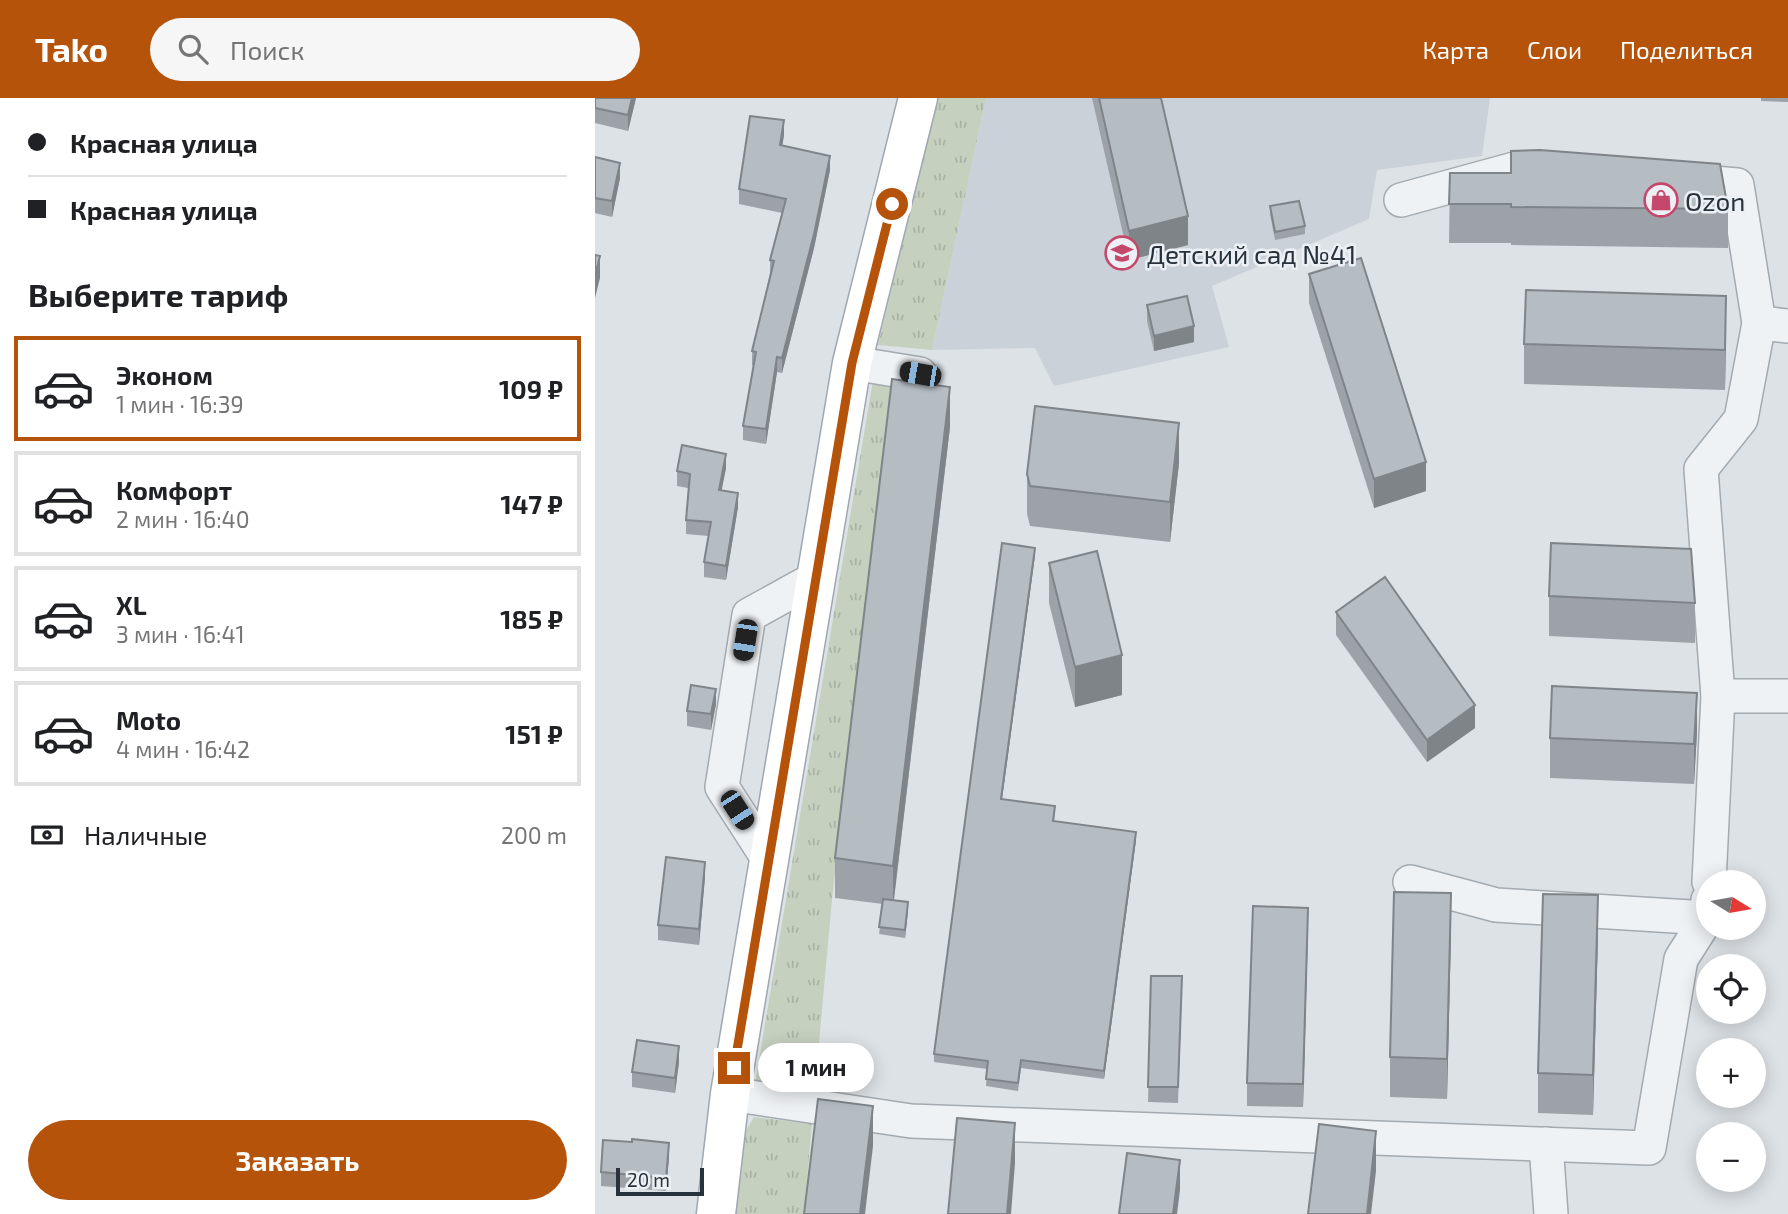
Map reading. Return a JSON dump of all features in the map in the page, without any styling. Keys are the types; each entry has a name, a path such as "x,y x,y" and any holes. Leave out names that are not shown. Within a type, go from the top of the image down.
{"main road":[{"path":"716,1214 730,1094 852,363 918,98"}],"lane":[{"path":"1401,200 1518,168 1586,173"},
{"path":"1655,178 1737,185 1773,324 1741,419 1702,469 1718,695 1710,870"},
{"path":"852,363 920,374"},
{"path":"769,860 722,787 749,615 816,578"},
{"path":"1718,695 1788,696"},
{"path":"1410,882 1496,905 1696,917"},
{"path":"730,1094 911,1121 1649,1148 1681,959 1696,935"},
{"path":"1546,1144 1551,1214"}],"shaded area":[{"name":"Детский сад №41","path":"986,98 1490,98 1482,156 1377,170 1369,219 1212,286 1229,347 1054,386 1035,348 932,350"}],"green space":[{"path":"938,98 986,98 932,350 878,345"},
{"path":"873,380 898,386 889,420 832,899 815,1087 755,1084"},
{"path":"754,1117 812,1124 804,1214 735,1214 744,1134"}],"building":[{"path":"595,98 632,98 628,115 595,108"},
{"path":"1099,98 1161,98 1188,216 1129,231"},
{"path":"750,116 784,120 780,145 830,156 814,234 782,358 777,357 766,429 743,426 756,352 752,351 774,261 770,260 786,199 739,189"},
{"path":"1540,150 1720,164 1728,209 1449,204 1450,173 1511,173 1511,151"},
{"path":"595,157 620,163 612,201 595,198"},
{"path":"1299,201 1305,226 1275,232 1270,206"},
{"path":"595,255 600,256 595,275"},
{"path":"1361,258 1426,462 1374,479 1309,274"},
{"path":"1526,290 1726,296 1725,350 1524,344"},
{"path":"1187,296 1194,326 1154,336 1147,305"},
{"path":"892,379 950,387 893,866 835,858"},
{"path":"1035,406 1179,423 1170,502 1030,486 1027,474"},
{"path":"682,445 726,454 719,490 738,493 726,566 704,562 711,522 686,520 690,474 677,471"},
{"path":"1002,543 1035,548 1001,799 1055,806 1053,821 1136,832 1104,1071 1021,1060 1018,1083 986,1079 988,1061 934,1054"},
{"path":"1551,543 1691,549 1695,603 1549,596"},
{"path":"1097,551 1122,655 1075,667 1049,563"},
{"path":"1385,577 1475,705 1427,740 1336,612"},
{"path":"691,685 716,689 711,714 687,711"},
{"path":"1552,686 1697,693 1694,744 1550,738"},
{"path":"666,857 705,862 699,929 658,925"},
{"path":"1394,892 1451,893 1447,1059 1390,1057"},
{"path":"1543,894 1598,895 1593,1075 1538,1073"},
{"path":"883,899 908,902 905,930 879,927"},
{"path":"1253,906 1308,908 1303,1084 1247,1083"},
{"path":"1151,976 1182,976 1178,1087 1148,1087"},
{"path":"637,1040 679,1046 675,1078 632,1072"},
{"path":"818,1099 873,1106 860,1214 804,1214"},
{"path":"957,1118 1015,1123 1007,1214 948,1214"},
{"path":"1319,1124 1376,1131 1367,1214 1308,1214"},
{"path":"632,1139 669,1143 666,1178 601,1172 603,1140 632,1142"},
{"path":"1127,1153 1180,1160 1173,1214 1119,1214"}],"place":[{"name":"Ozon","path":"1661,200"},
{"name":"Детский сад №41","path":"1122,253"}],"route":[{"path":"734,1068 852,363 892,204"}]}
